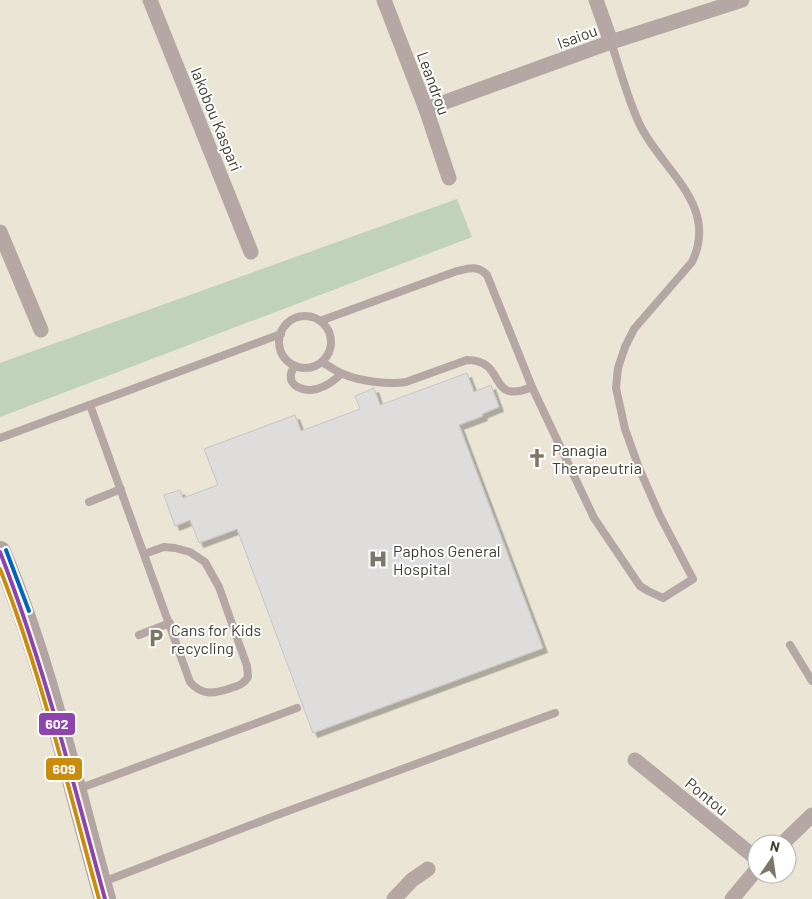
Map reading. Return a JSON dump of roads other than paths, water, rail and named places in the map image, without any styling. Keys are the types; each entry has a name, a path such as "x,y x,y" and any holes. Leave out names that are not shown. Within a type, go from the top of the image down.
{"street":[{"name":"Iakobou Kaspari","path":"150,0 251,252"},
{"name":"Leandrou","path":"384,0 426,109 449,178"},
{"path":"596,0 612,42"},
{"name":"Isaiou","path":"426,109 612,42 742,0"},
{"path":"0,232 41,330"},
{"path":"0,552 33,638 56,714 103,891"},
{"name":"Pontou","path":"635,760 747,851"},
{"path":"792,834 812,815"},
{"path":"394,899 412,880 428,869"},
{"path":"732,899 747,881"}],"lane":[{"path":"320,322 457,271 476,267 482,269 487,275 532,387 594,518 640,586 662,598 693,579 660,516 638,468 616,388 618,368 634,329 692,262 697,252 700,237 699,225 689,193 646,136 639,122 612,42"},
{"path":"297,318 313,318 326,327 330,335 330,351 322,362 314,366 304,368 295,366 282,353 279,344 281,334 290,321 297,318"},
{"path":"0,438 281,334"},
{"path":"322,362 341,374 388,384 398,384 468,360 475,360 489,367 506,391 512,393 520,392 532,387"},
{"path":"295,366 292,370 291,378 296,387 302,389 319,388 341,374"},
{"path":"90,404 190,682 196,689 214,694 240,685 245,681 248,672 247,666 220,587 205,562 190,552 175,548 164,547 144,554"},
{"path":"89,502 121,489"},
{"path":"138,634 170,623"},
{"path":"790,645 812,681"},
{"path":"76,789 297,708"},
{"path":"103,891 277,814 555,713"}],"place":[{"name":"Panagia Therapeutria","path":"537,458"},
{"name":"Paphos General Hospital","path":"378,559"},
{"name":"Cans for Kids recycling","path":"156,638"}]}
